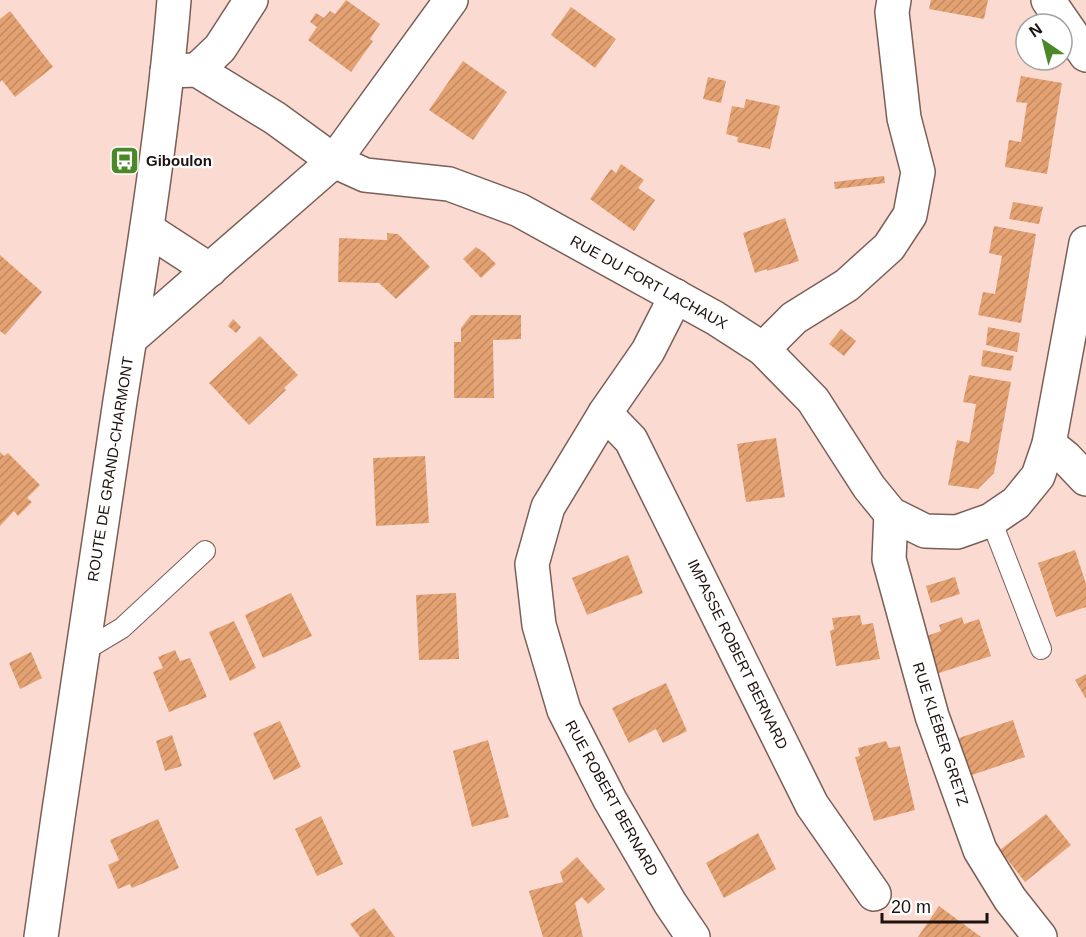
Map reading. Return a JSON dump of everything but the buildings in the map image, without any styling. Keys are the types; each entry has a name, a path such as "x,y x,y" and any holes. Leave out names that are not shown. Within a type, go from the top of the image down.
{"street":[{"name":"ROUTE DE GRAND-CHARMONT","path":"41,937 147,229 182,71 174,0"},
{"path":"182,71 220,48 251,0"},
{"path":"130,339 334,161 451,0"},
{"path":"763,350 794,318 847,285 864,270 888,247 910,215 918,172 904,118 892,12 894,0"},
{"path":"1048,0 1086,55"},
{"name":"RUE DU FORT LACHAUX","path":"182,71 275,118 334,161 365,176 449,184 519,210 715,318 763,350 813,400 869,488 891,514"},
{"path":"147,229 210,270"},
{"path":"891,514 926,531 957,532 992,520 1016,503 1038,476 1049,444 1086,243"},
{"name":"RUE ROBERT BERNARD","path":"676,296 648,351 605,413 548,507 532,564 539,625 564,710 610,800 670,903 693,937"},
{"name":"IMPASSE ROBERT BERNARD","path":"605,413 631,440 812,805 874,894"},
{"path":"1049,444 1086,479"},
{"name":"RUE KLÉBER GRETZ","path":"891,514 889,559 932,716 980,850 1010,899 1040,937"}],"lane":[{"path":"992,520 1041,649"},
{"path":"82,652 122,627 205,551"}],"place":[{"name":"Giboulon","path":"125,160"}]}
